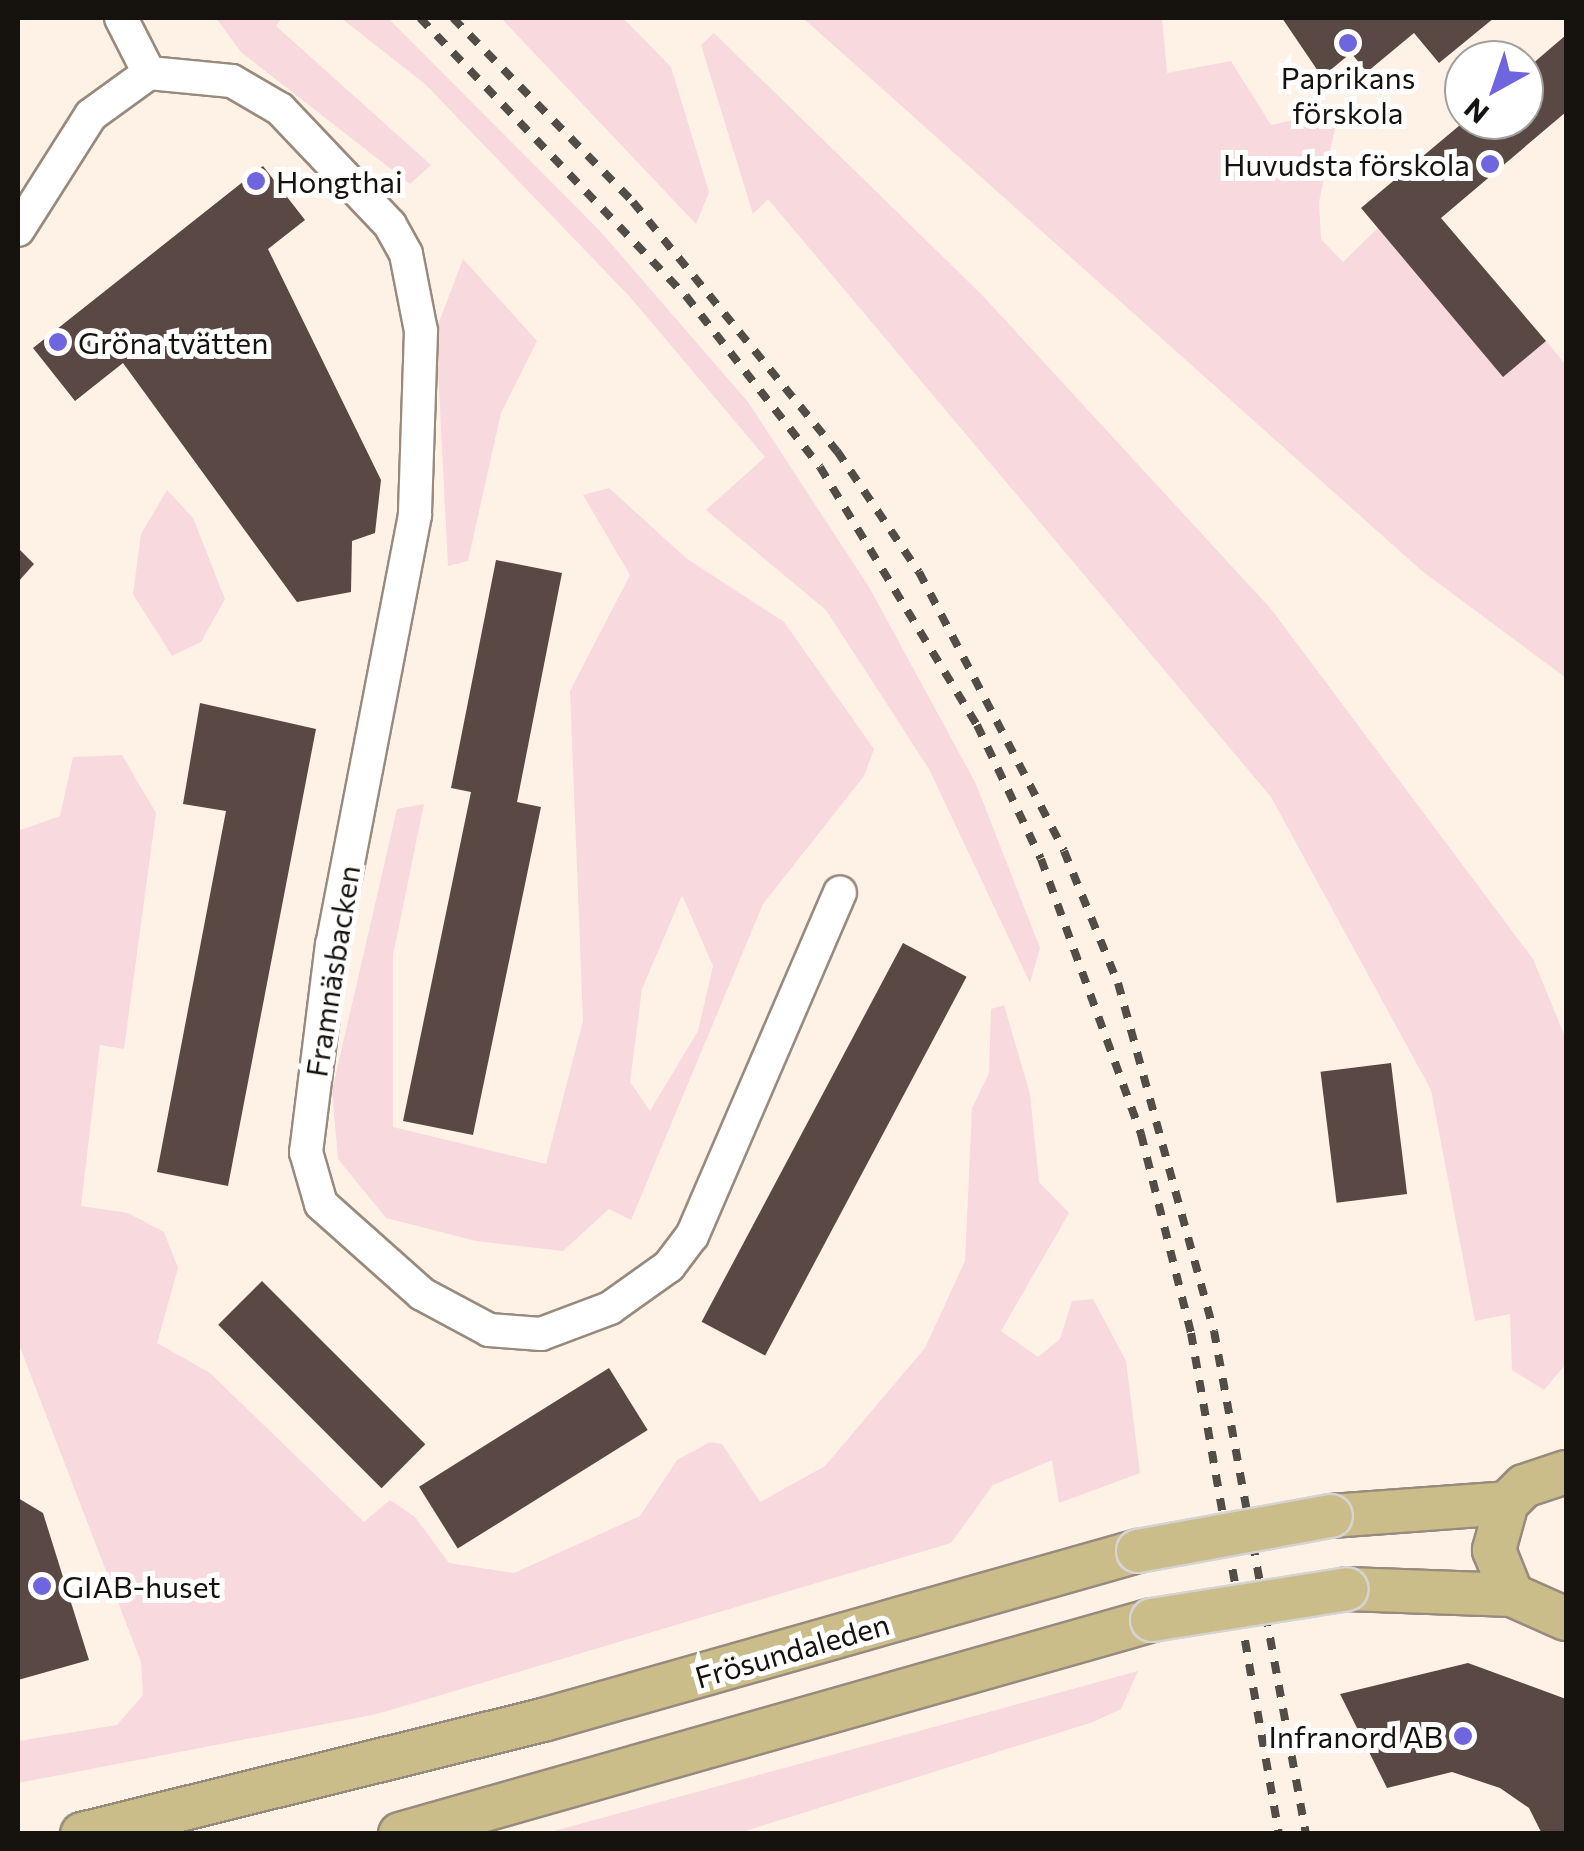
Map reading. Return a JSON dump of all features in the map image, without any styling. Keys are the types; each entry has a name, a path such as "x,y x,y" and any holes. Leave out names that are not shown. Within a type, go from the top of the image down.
{"main road":[{"path":"1512,1595 1494,1550 1507,1503 1560,1462"},
{"name":"Frösundaleden","path":"82,1834 543,1720 1138,1552 1331,1516 1507,1503"},
{"path":"400,1834 1152,1620 1346,1589 1512,1595 1566,1620"}],"street":[{"path":"18,230 91,116 148,73 121,18"},
{"name":"Framnäsbacken","path":"148,73 232,80 280,109 390,225 406,254 421,332 415,515 332,944 306,1152 321,1204 422,1294 490,1330 541,1334 610,1308 668,1266 692,1236 840,892"}],"shaded area":[{"path":"216,18 282,18 276,26 431,165 410,184 241,52"},
{"path":"341,18 388,18 600,231 748,402 869,587 976,784 1040,948 1030,983 929,769 826,610 706,510 765,457 630,297 425,84"},
{"path":"501,18 623,18 671,67 709,192 696,224"},
{"path":"803,18 1162,18 1167,73 1231,61 1271,125 1339,110 1319,202 1321,239 1343,262 1378,228 1503,376 1546,341 1566,365 1566,678 1422,571"},
{"path":"714,33 982,295 1271,609 1533,959 1566,1039 1566,1364 1544,1390 1512,1370 1510,1314 1475,1321 1431,1090 1271,797 768,199 753,214 701,45"},
{"path":"463,259 537,341 501,413 468,561 448,566 436,330"},
{"path":"609,488 686,558 784,622 874,749 864,776 763,904 631,1220 609,1209 563,1251 476,1241 386,1218 338,1159 332,1091 397,809 424,804 393,955 393,1127 546,1164 583,1021 570,691 630,575 583,495","holes":["682,895 713,966 698,1031 650,1111 630,1082 642,989"]},
{"path":"167,490 193,518 225,599 201,642 172,656 133,594 141,534"},
{"path":"122,755 156,813 124,1049 100,1045 81,1206 128,1213 164,1232 178,1268 157,1343 210,1373 364,1522 390,1500 415,1517 449,1563 514,1573 640,1516 677,1460 710,1442 722,1444 760,1502 825,1466 925,1348 965,1261 972,1108 989,1073 991,1009 1004,1005 1030,1094 1039,1182 1069,1213 1001,1331 1038,1357 1060,1339 1072,1301 1093,1299 1126,1361 1140,1473 1059,1503 1052,1460 993,1485 951,1543 377,1714 18,1783 18,1741 117,1725 143,1695 141,1662 18,1342 18,831 60,816 73,757"},
{"path":"1138,1671 1121,1709 1093,1722 739,1833 547,1833"}],"building":[{"name":"Paprikans förskola","path":"1282,18 1494,18 1467,40 1444,40 1444,59 1439,63 1414,33 1367,72 1351,53 1322,77"},
{"path":"1566,35 1566,112 1544,131 1544,54"},
{"path":"1444,138 1533,140 1441,218 1546,341 1503,377 1361,208"},
{"path":"263,166 305,220 268,249 381,480 375,533 352,541 351,592 297,602 123,363 75,401 33,348"},
{"path":"18,548 34,564 18,582"},
{"path":"496,560 562,573 517,802 541,807 473,1135 403,1121 471,792 451,788"},
{"path":"200,703 316,729 228,1186 157,1172 226,811 183,804"},
{"path":"903,943 967,977 765,1356 702,1322"},
{"path":"1391,1063 1407,1194 1337,1203 1321,1072"},
{"path":"262,1281 425,1444 382,1488 218,1325"},
{"path":"609,1368 648,1430 458,1549 419,1487"},
{"name":"GIAB-huset","path":"18,1498 43,1513 89,1660 18,1680"},
{"name":"Infranord AB","path":"1468,1663 1566,1699 1566,1834 1542,1834 1529,1808 1500,1788 1452,1772 1387,1788 1340,1694"}],"railway":[{"path":"420,18 686,296 820,467 977,725 1041,859 1141,1134 1191,1333 1279,1834"},
{"path":"453,18 633,202 837,451 919,572 1064,851 1118,983 1214,1331 1306,1834"}],"place":[{"name":"Paprikans förskola","path":"1348,43"},
{"name":"Huvudsta förskola","path":"1490,164"},
{"name":"Hongthai","path":"256,181"},
{"name":"Gröna tvätten","path":"58,342"},
{"name":"GIAB-huset","path":"42,1586"},
{"name":"Infranord AB","path":"1463,1736"}]}
